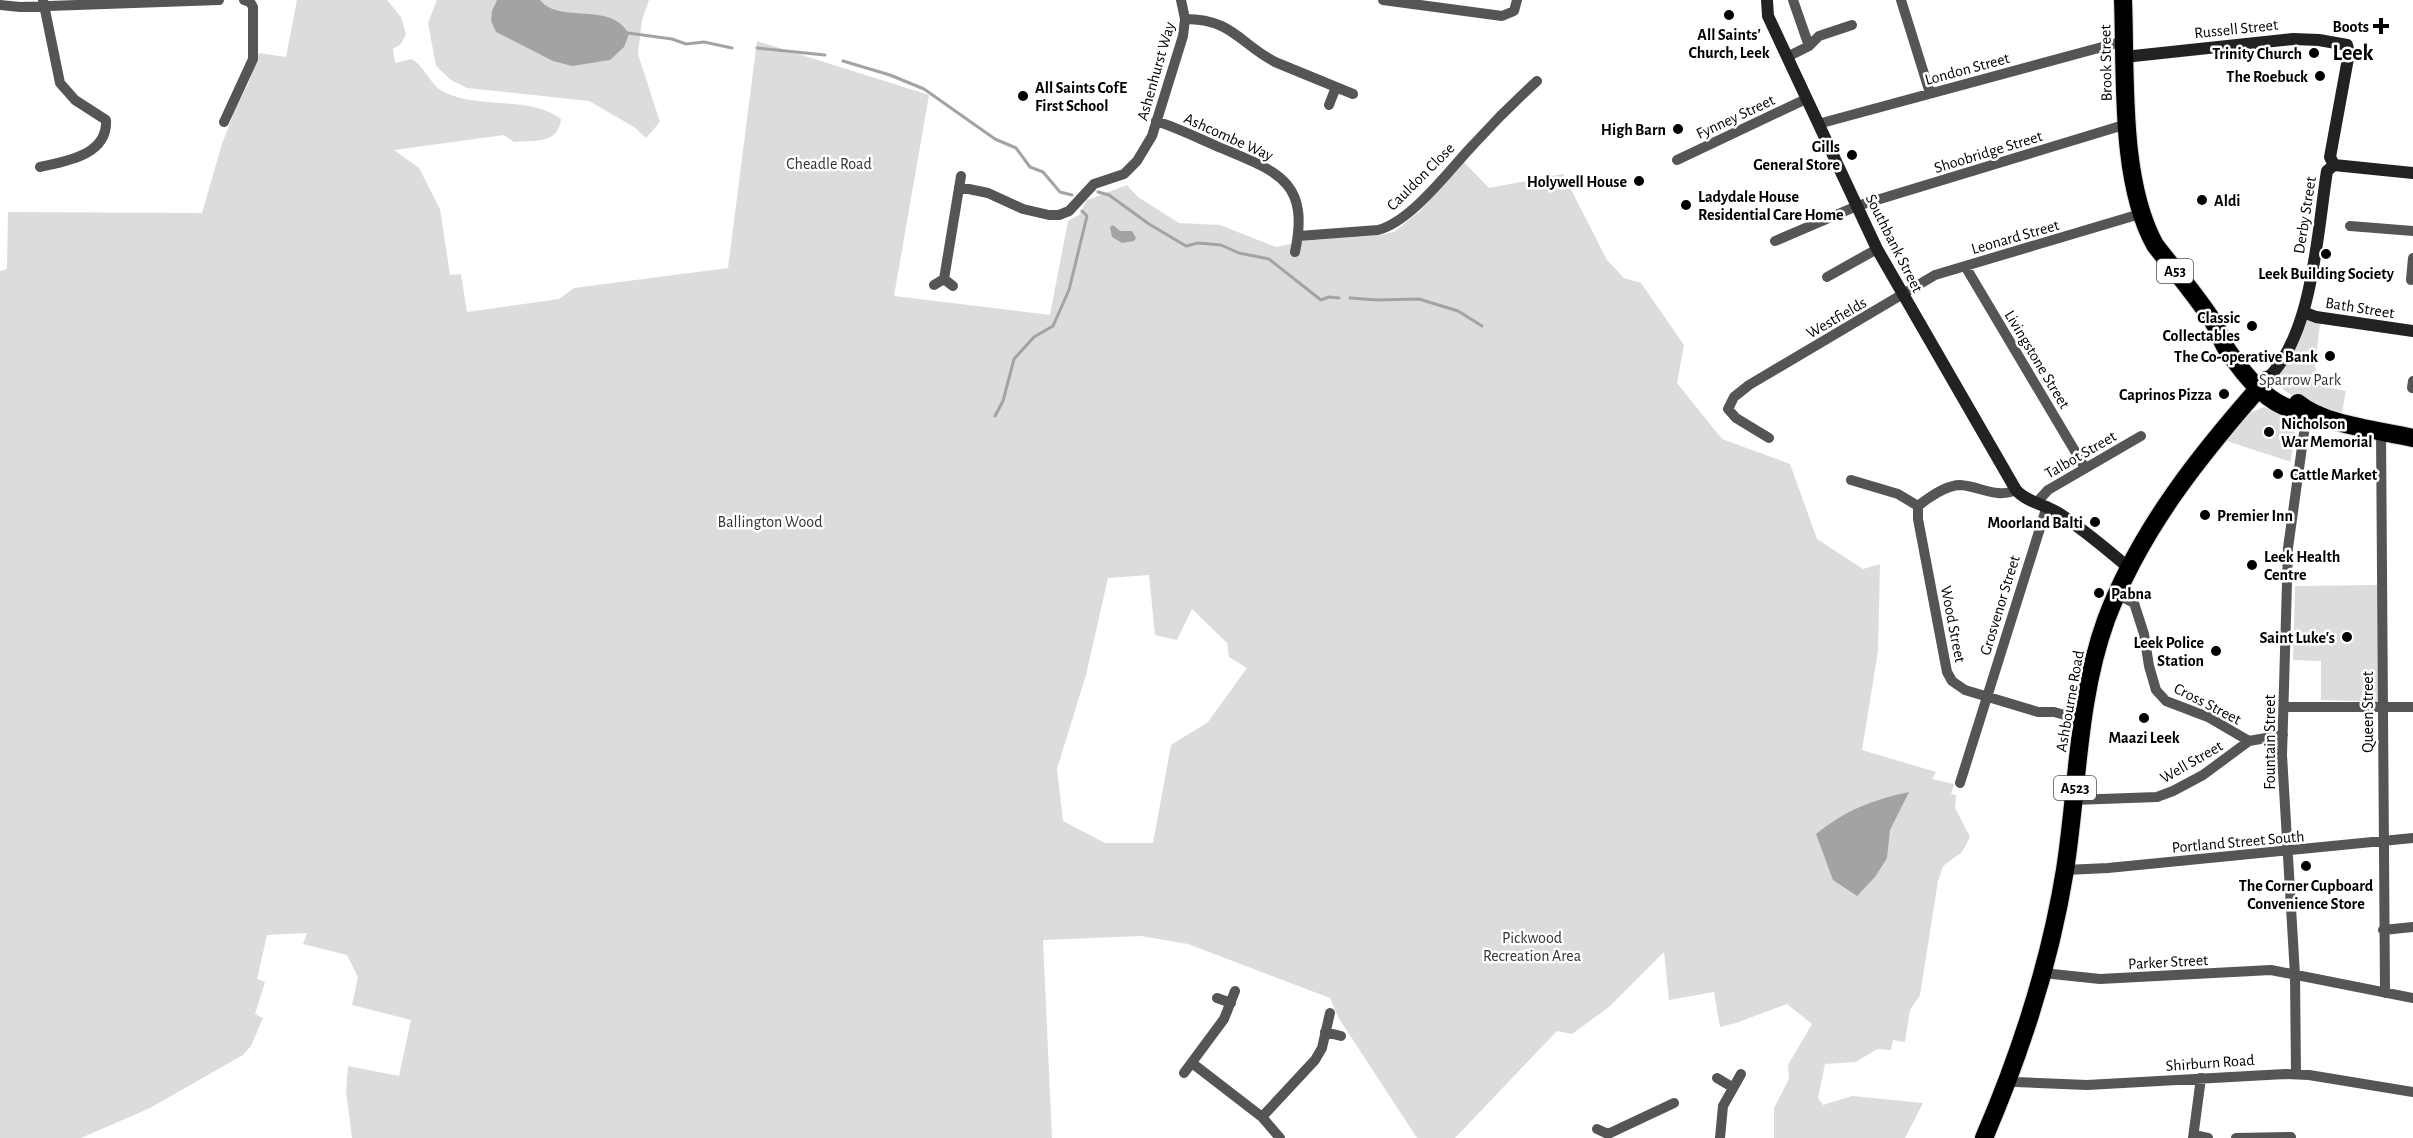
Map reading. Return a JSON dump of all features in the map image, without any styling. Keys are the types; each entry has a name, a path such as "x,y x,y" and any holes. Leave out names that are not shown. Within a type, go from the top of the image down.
{"highway":[{"name":"Brook Street","path":"2123,0 2127,124"},
{"name":"A53","path":"2127,124 2140,214 2155,245 2215,324 2231,338 2271,399 2296,411 2307,411 2413,438"},
{"name":"Ashbourne Road","path":"1984,1138 2008,1079 2043,973 2065,870 2083,720 2097,649 2117,594 2150,532 2186,476 2213,440 2262,385"}],"street":[{"path":"0,5 219,0"},
{"path":"224,122 253,59 253,7 250,2 244,0"},
{"name":"Ashenhurst Way","path":"954,286 939,282 960,182 1023,209 1059,215 1069,211 1094,184 1124,174 1142,153 1152,136 1183,36 1185,19 1181,0"},
{"path":"1383,0 1502,16 1514,11 1517,0"},
{"name":"Southbank Street","path":"1767,0 1768,16 1877,249 2016,490"},
{"path":"1792,0 1809,46"},
{"path":"1901,0 1930,93"},
{"path":"40,167 77,158 90,151 105,136 106,120 75,100 60,83 44,3"},
{"path":"1185,19 1208,20 1221,24 1263,56 1353,94"},
{"path":"1787,57 1809,46 1819,36 1852,25"},
{"name":"Russell Street","path":"2124,50 2293,39 2342,43 2349,49"},
{"name":"London Street","path":"1818,124 2117,43 2124,50"},
{"name":"Derby Street","path":"2262,385 2285,358 2306,306 2327,171 2334,165 2330,157 2349,49"},
{"name":"Cauldon Close","path":"1299,236 1378,230 1390,227 1412,210 1500,115 1537,81"},
{"path":"1329,105 1336,87"},
{"name":"Fynney Street","path":"1677,160 1806,99"},
{"name":"Ashcombe Way","path":"1156,122 1259,164 1280,176 1296,198 1300,215 1299,236 1295,252"},
{"name":"Shoobridge Street","path":"1775,241 1857,206 2127,124"},
{"path":"2334,165 2413,173"},
{"name":"Leonard Street","path":"1902,294 1935,275 2140,214"},
{"path":"2350,226 2413,231"},
{"path":"1827,277 1877,249"},
{"path":"2411,280 2413,258"},
{"name":"Livingstone Street","path":"1965,266 2085,468"},
{"name":"Westfields","path":"1768,438 1731,413 1729,405 1734,397 1749,385 1902,294"},
{"name":"Bath Street","path":"2303,312 2316,317 2413,331"},
{"name":"Fountain Street","path":"2296,1074 2295,975 2287,852 2283,735 2288,548 2307,411"},
{"name":"Queen Street","path":"2380,430 2385,993"},
{"name":"Talbot Street","path":"2042,504 2048,490 2141,436"},
{"path":"1851,480 1898,494 1918,506 1950,486 1967,486 2004,494 2016,490 2023,497 2042,504 2087,533 2130,569"},
{"name":"Grosvenor Street","path":"1960,783 2042,504"},
{"name":"Wood Street","path":"1918,506 1918,519 1947,672 1958,686 1987,697 2038,712 2054,712 2083,720"},
{"name":"Cross Street","path":"2117,594 2134,603 2144,634 2149,666 2156,690 2166,701 2208,717 2249,741"},
{"path":"2284,707 2413,707"},
{"name":"Well Street","path":"2074,800 2157,796 2173,791 2203,775 2249,741 2283,735"},
{"name":"Portland Street South","path":"2065,870 2287,852 2413,838"},
{"path":"2383,930 2413,927"},
{"name":"Parker Street","path":"2043,973 2100,979 2271,970 2413,998"},
{"path":"1184,1073 1224,1019 1235,991"},
{"path":"1217,998 1231,1003"},
{"path":"1262,1117 1315,1060 1322,1048 1330,1013"},
{"path":"1325,1032 1341,1036"},
{"path":"1192,1063 1262,1117 1280,1138"},
{"path":"1720,1138 1723,1106 1741,1074"},
{"name":"Shirburn Road","path":"2008,1079 2016,1082 2087,1085 2258,1074 2296,1074 2413,1092"},
{"path":"1717,1078 1732,1087"},
{"path":"2201,1078 2193,1137 2208,1138"},
{"path":"1597,1129 1608,1136 1669,1109"},
{"path":"2236,1138 2291,1137 2295,1124"}],"green space":[{"path":"297,0 387,0 401,17 406,34 401,44 393,49 395,63 412,59 439,89 458,97 534,107 561,119 555,133 537,141 514,142 504,135 394,150 419,168 440,209 450,275 461,274 467,312 559,299 574,288 728,268 757,41 929,95 894,296 1050,315 1068,221 1079,215 1087,200 1127,185 1138,197 1179,223 1220,225 1276,247 1303,241 1394,232 1420,211 1464,162 1489,188 1563,174 1607,260 1624,278 1641,283 1684,345 1677,383 1722,439 1790,464 1817,539 1863,569 1880,564 1878,651 1862,750 1936,772 1932,779 1954,784 1951,794 1956,795 1955,808 1970,837 1962,852 1943,866 1938,881 1920,995 1910,1010 1905,1042 1893,1040 1891,1050 1877,1049 1856,1062 1825,1064 1818,1098 1823,1105 1852,1096 1923,1103 1905,1138 1774,1138 1774,1108 1789,1079 1788,1065 1812,1024 1787,1004 1720,1027 1714,992 1669,1000 1664,952 1609,1007 1572,1034 1557,1031 1455,1138 1417,1138 1338,1017 1330,998 1188,944 1141,936 1043,940 1052,1138 352,1138 346,1091 348,1066 399,1076 411,1020 352,1005 358,977 347,955 303,944 307,933 267,935 257,979 265,982 255,1014 263,1018 251,1046 243,1055 150,1108 81,1138 0,1138 0,271 7,269 8,212 202,213 222,144 259,53 286,57","holes":["1149,575 1155,635 1177,640 1192,609 1227,643 1229,657 1247,668 1208,722 1171,745 1153,843 1105,843 1063,821 1057,769 1086,675 1108,578"]},
{"path":"437,0 649,0 642,20 638,54 660,122 646,138 634,127 589,101 467,88 451,80 436,66 428,23"},
{"name":"Sparrow Park","path":"2304,317 2320,323 2315,366 2320,386 2346,391 2342,412 2325,409 2295,398 2281,386 2277,378 2285,368"},
{"path":"2264,407 2286,415 2295,426 2291,462 2227,441 2248,414"},
{"path":"2378,585 2380,702 2321,700 2321,661 2293,660 2295,586"}],"shaded area":[{"path":"497,0 540,0 560,11 610,18 621,24 629,34 624,47 610,60 572,66 553,61 496,32 491,21"},
{"path":"1113,225 1120,231 1132,231 1136,238 1134,241 1122,243 1112,237 1110,227"},
{"path":"1909,792 1890,830 1887,858 1875,877 1857,896 1833,880 1816,834 1838,818 1860,807"}],"waterway":[{"path":"628,33 672,39 686,44 704,42 732,48"},
{"path":"757,48 825,55"},
{"path":"843,61 890,75 924,89 995,139 1016,148 1030,167 1043,172 1060,192 1072,195"},
{"path":"1098,192 1109,195 1149,224 1186,246 1198,243 1221,245 1239,253 1269,259 1321,300 1329,297 1339,298"},
{"path":"995,416 1003,401 1014,359 1034,337 1053,326 1069,290 1087,216 1082,211"},
{"path":"1350,298 1419,299 1458,311 1482,326"}],"place":[{"name":"All Saints' Church, Leek","path":"1729,15"},
{"name":"Boots","path":"2381,26"},
{"name":"Trinity Church","path":"2314,53"},
{"name":"The Roebuck","path":"2320,76"},
{"name":"All Saints CofE First School","path":"1023,96"},
{"name":"High Barn","path":"1678,129"},
{"name":"Gills General Store","path":"1852,155"},
{"name":"Holywell House","path":"1639,181"},
{"name":"Aldi","path":"2202,200"},
{"name":"Ladydale House Residential Care Home","path":"1686,205"},
{"name":"Leek Building Society","path":"2326,254"},
{"name":"Classic Collectables","path":"2252,326"},
{"name":"The Co-operative Bank","path":"2330,356"},
{"name":"Caprinos Pizza","path":"2224,394"},
{"name":"Nicholson War Memorial","path":"2269,432"},
{"name":"Cattle Market","path":"2278,474"},
{"name":"Premier Inn","path":"2205,515"},
{"name":"Moorland Balti","path":"2095,522"},
{"name":"Leek Health Centre","path":"2252,565"},
{"name":"Pabna","path":"2099,593"},
{"name":"Saint Luke's","path":"2347,637"},
{"name":"Leek Police Station","path":"2216,651"},
{"name":"Maazi Leek","path":"2144,718"},
{"name":"The Corner Cupboard Convenience Store","path":"2306,866"}],"district":[{"name":"Leek","path":"2353,52"}],"park label":[{"name":"Cheadle Road","path":"829,163"},
{"name":"Ballington Wood","path":"770,521"},
{"name":"Pickwood Recreation Area","path":"1532,946"}]}
